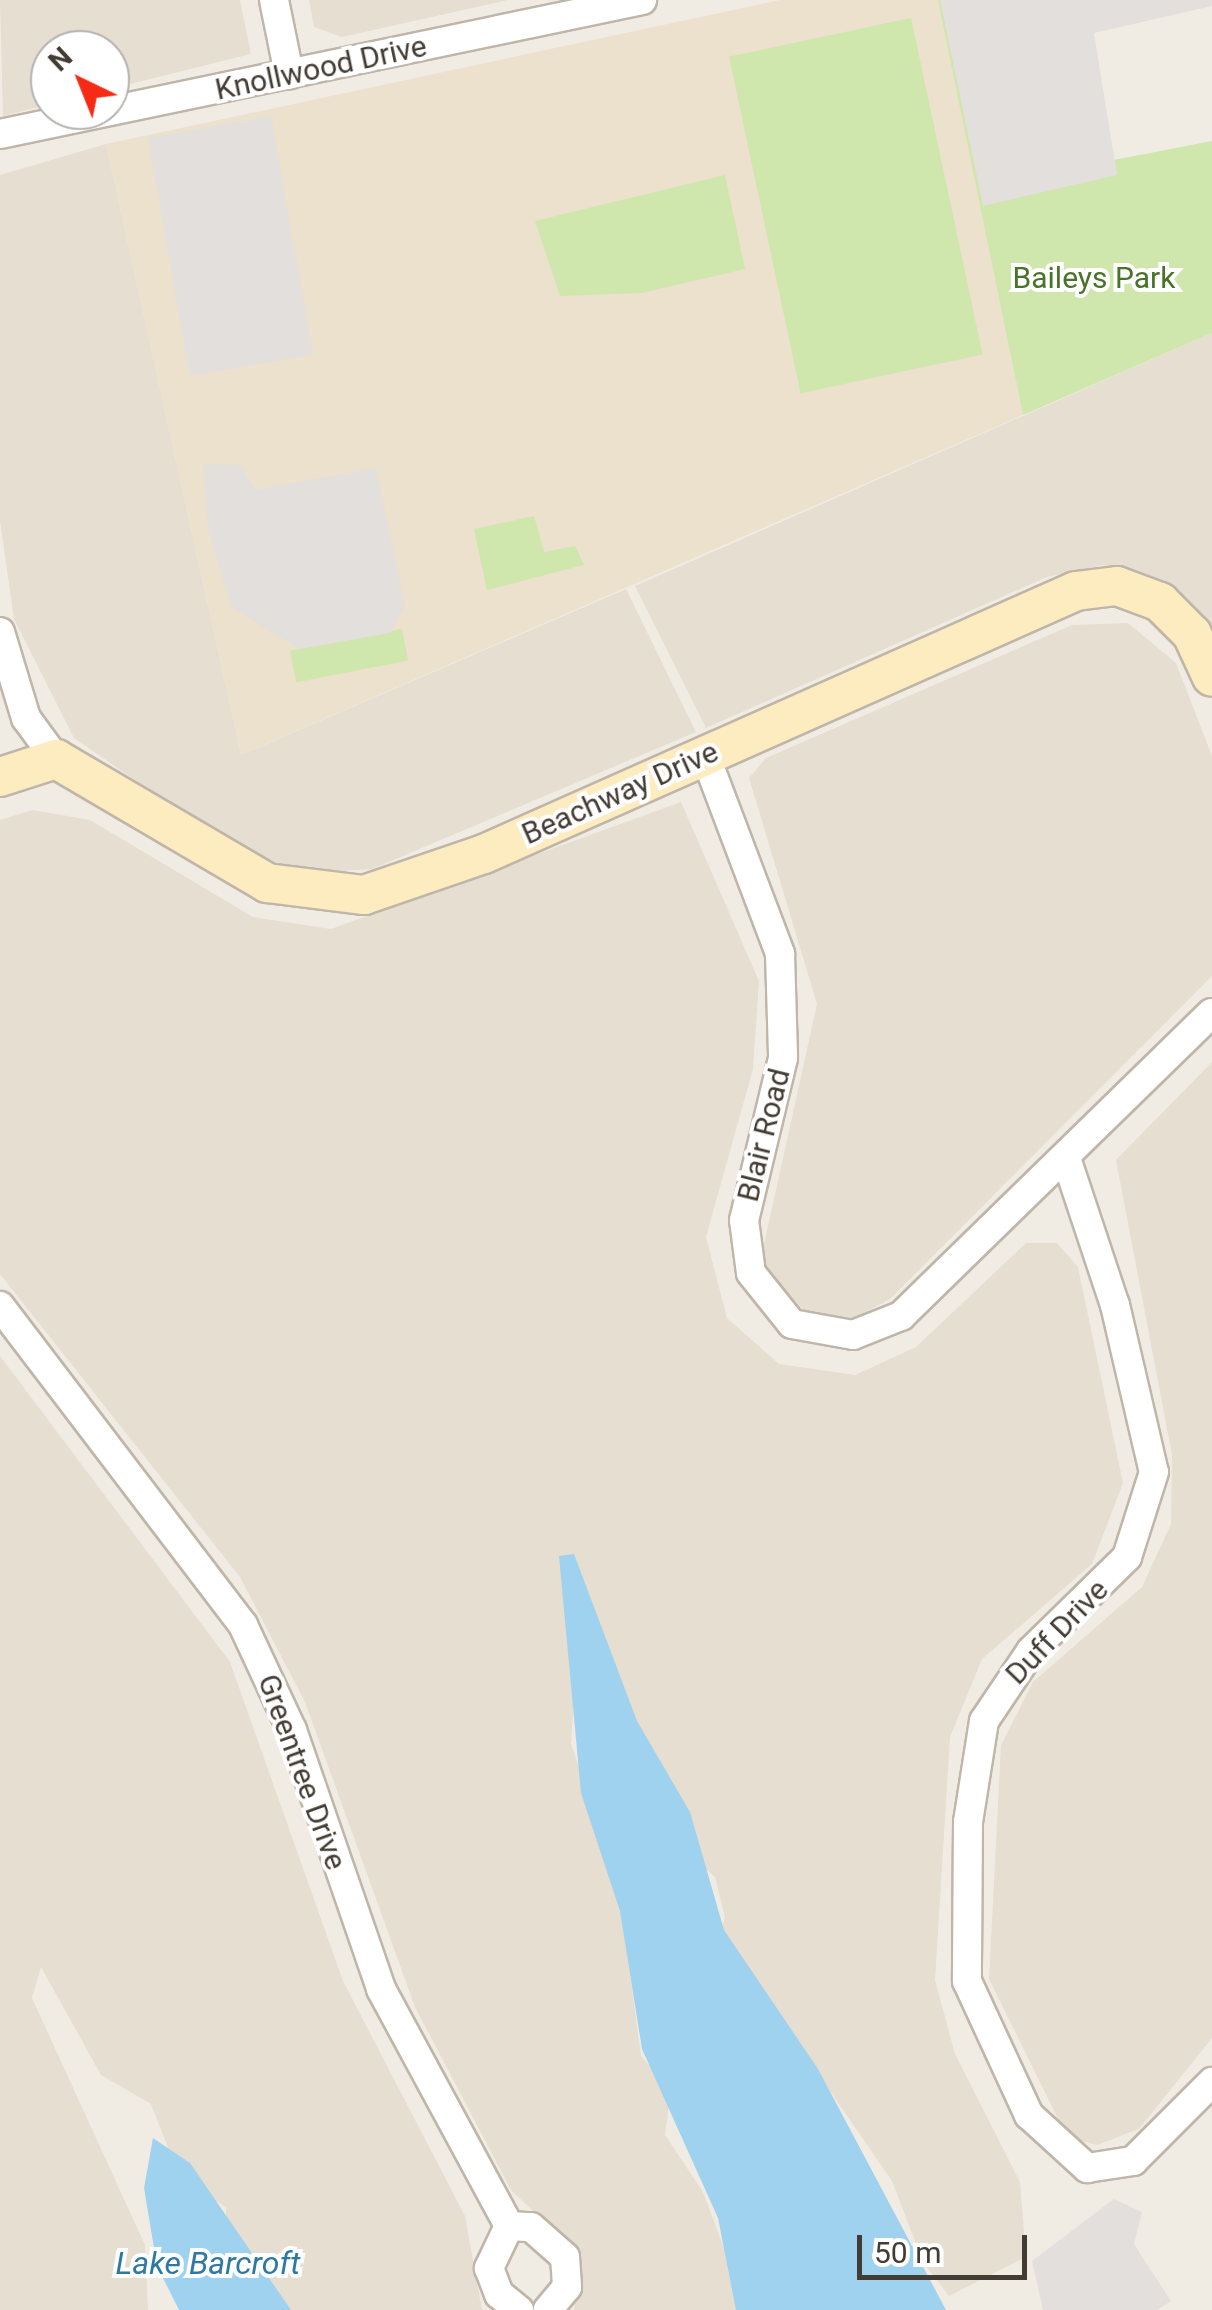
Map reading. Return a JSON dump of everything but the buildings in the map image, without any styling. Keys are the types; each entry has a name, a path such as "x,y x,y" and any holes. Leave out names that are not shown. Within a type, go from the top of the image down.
{"street":[{"path":"274,0 289,74"},
{"name":"Knollwood Drive","path":"0,134 642,0"},
{"name":"Beachway Drive","path":"56,759 231,867 335,897 403,886 1096,586 1160,602 1192,634 1212,677"},
{"path":"0,632 26,718 56,759 0,777"},
{"name":"Blair Road","path":"705,755 772,918 786,991 783,1058 744,1220 751,1272 778,1314 828,1336 901,1316 1212,1013"},
{"name":"Duff Drive","path":"1066,1158 1136,1384 1152,1489 1127,1558 1031,1651 984,1721 962,1948 982,2029 1038,2128 1068,2160 1120,2167 1151,2148 1212,2082"},
{"name":"Greentree Drive","path":"0,1306 243,1625 292,1730 382,1989 509,2226"},
{"path":"519,2310 499,2294 489,2268 509,2226 531,2226 564,2257 568,2287 548,2310"}],"shaded area":[{"path":"0,0 240,0 251,54 130,84 130,30 30,30 30,109 3,116"},
{"path":"309,0 508,0 342,37 314,27"},
{"path":"780,0 940,0 1023,415 241,755 106,144"},
{"path":"940,0 1212,0 1212,6 1094,33 1117,175 983,206"},
{"path":"271,116 313,354 190,376 148,138"},
{"path":"106,144 241,755 626,589 696,732 372,869 306,873 229,845 74,738 14,619 0,521 0,175"},
{"path":"1212,333 1212,626 1163,580 1103,565 1047,577 706,728 635,586"},
{"path":"203,464 241,465 255,490 376,468 405,606 390,633 299,649 232,607 209,533"},
{"path":"1128,623 1176,663 1212,756 1212,976 890,1299 850,1320 811,1318 760,1262 817,1004 749,778 766,758 1072,625"},
{"path":"681,802 759,981 753,1069 706,1237 727,1318 779,1364 855,1375 916,1347 1026,1243 1057,1243 1078,1267 1123,1483 1092,1564 982,1659 950,1737 935,1980 955,2054 1020,2182 1026,2257 949,2296 923,2262 892,2181 772,2007 713,1952 725,1918 715,1877 680,1847 578,1640 571,1744 617,1878 641,2056 671,2090 665,2135 703,2192 747,2310 574,2310 581,2257 511,2190 415,2007 305,1702 240,1577 0,1274 0,820 33,810 90,820 253,917 331,929"},
{"path":"1212,1062 1212,2038 1139,2129 1097,2145 1067,2137 989,1979 1001,1745 1033,1682 1142,1587 1171,1524 1172,1455 1116,1160"},
{"path":"0,1356 230,1662 343,1981 465,2216 482,2310 269,2310 225,2245 226,2208 177,2171 151,2104 101,2075 41,1967 32,1998 145,2245 148,2310 0,2310"},
{"path":"1114,2199 1142,2212 1134,2244 1171,2301 1157,2310 1043,2310 1032,2261"}],"green space":[{"name":"Baileys Park","path":"938,0 1061,0 1093,164 1212,141 1212,333 1023,415"},
{"path":"911,18 983,354 801,393 729,57"},
{"path":"725,175 745,269 641,293 560,296 535,221"},
{"path":"534,516 544,552 575,546 584,565 487,590 474,529"},
{"path":"402,629 408,660 296,682 290,651"}],"water":[{"path":"574,1554 637,1721 690,1812 724,1930 818,2069 946,2310 736,2310 718,2218 642,2049 620,1911 581,1793 559,1556"},
{"name":"Lake Barcroft","path":"153,2138 190,2163 291,2310 179,2310 157,2266 144,2188"}]}
